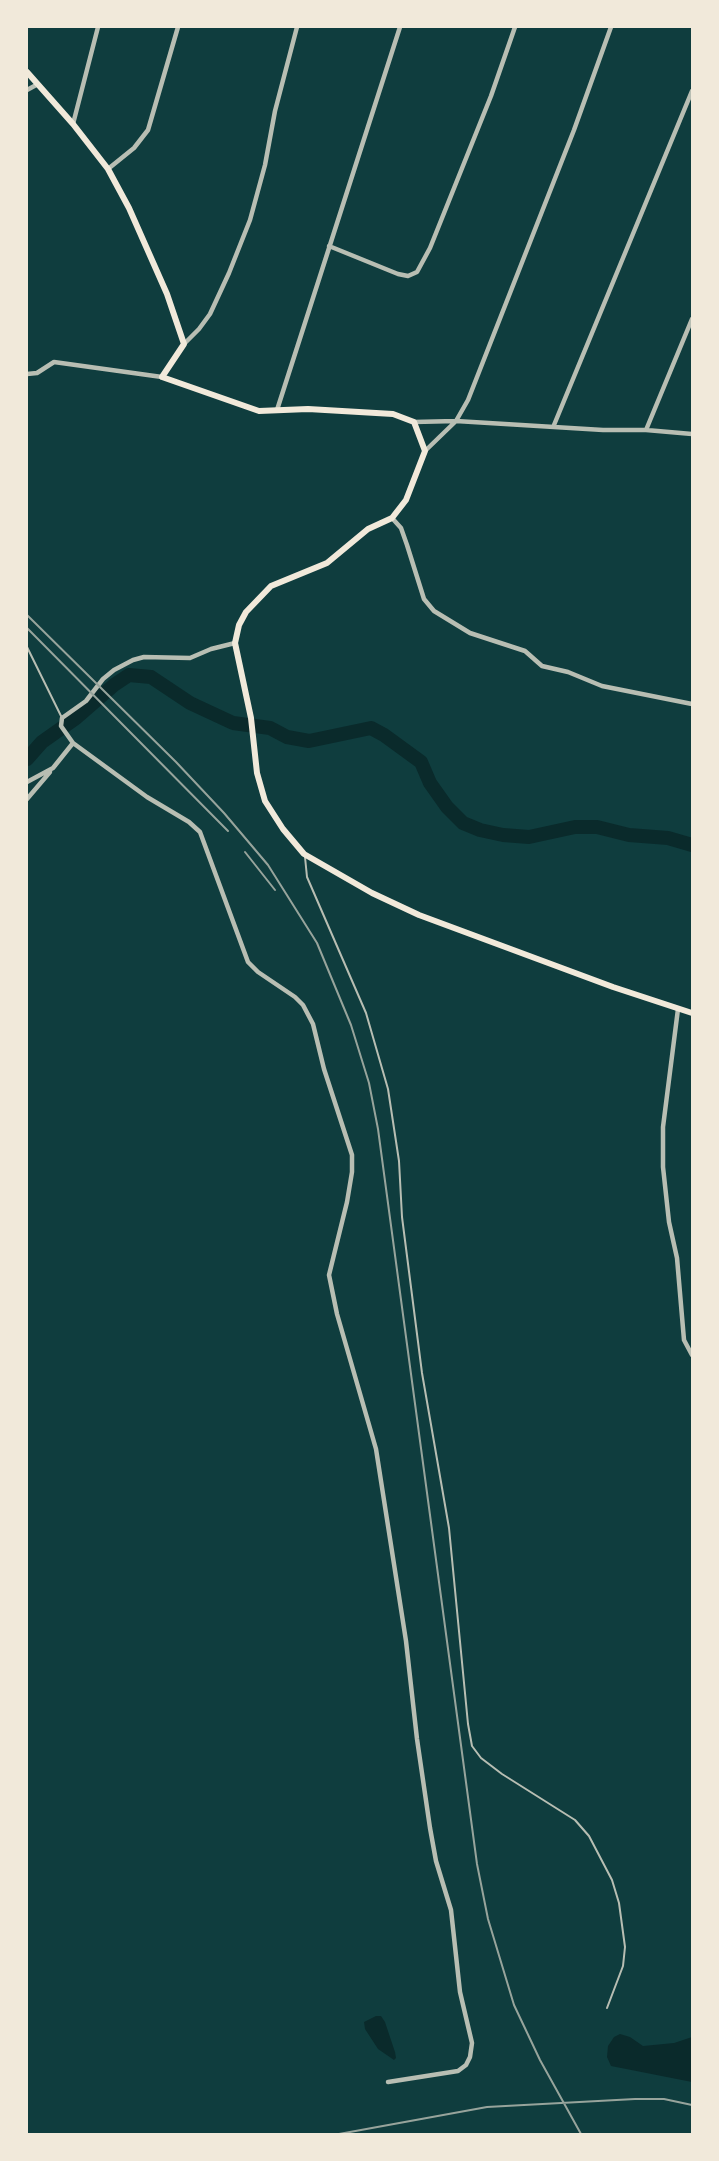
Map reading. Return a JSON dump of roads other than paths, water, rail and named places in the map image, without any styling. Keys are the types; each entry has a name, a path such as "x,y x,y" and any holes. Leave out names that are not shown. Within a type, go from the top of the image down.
{"main road":[{"path":"27,72 73,124 108,169 129,208 167,294 184,344 162,377 259,411 308,409 393,414 414,422 425,450 406,500 392,518 368,529 327,563 271,586 246,612 239,625 235,643 251,718 256,773 266,801 283,830 304,854 372,893 419,915 692,1013"}],"street":[{"path":"73,124 98,27"},
{"path":"108,169 134,148 148,130 178,27"},
{"path":"184,344 210,314 250,220 297,27"},
{"path":"277,410 400,27"},
{"path":"329,246 398,274 408,276 417,272 430,248 491,96 515,27"},
{"path":"425,450 456,420 468,400 574,130 611,27"},
{"path":"27,90 38,84"},
{"path":"554,426 692,91"},
{"path":"646,430 692,319"},
{"path":"27,374 37,373 54,362 162,377"},
{"path":"414,422 456,420 692,434"},
{"path":"392,518 401,528 424,599 434,611 470,633 525,651 542,666 568,672 602,686 692,704"},
{"path":"235,643 211,649 190,658 144,657 133,660 114,670 103,680 86,701 62,718 61,726 73,743 147,797 189,822 200,832 248,962 258,972 296,997 313,1024 324,1069 352,1155 347,1202 329,1275 337,1314 376,1449 406,1641 430,1828 436,1861 452,1910 460,1992 472,2043 470,2057 466,2065 458,2071 388,2082"},
{"path":"27,799 73,743"},
{"path":"27,782 53,768"},
{"path":"678,1009 663,1127 663,1167 669,1222 677,1258 684,1340 692,1355"}],"lane":[{"path":"27,646 62,718"},
{"path":"304,854 307,877 366,1013 388,1089 399,1161 402,1217 422,1373 449,1528 472,1746 481,1758 502,1774 575,1820 589,1836 608,1871 620,1903 625,1947 623,1966 607,2008"}],"water":[{"path":"381,2016 385,2022 395,2052 394,2060 378,2049 365,2029 364,2022"},
{"path":"620,2034 630,2037 643,2046 674,2043 692,2037 692,2082 611,2066 607,2057 608,2046 614,2037"}],"waterway":[{"path":"27,759 42,742 129,675 151,677 190,703 233,723 270,728 287,737 309,741 371,728 421,762 430,783 447,807 463,823 480,830 529,837 575,827 597,827 629,835 668,838 692,845"}],"railway":[{"path":"27,615 176,762 224,813 268,865 317,943 351,1025 369,1083 378,1129 477,1864 488,1919 514,2005 540,2060 581,2134"},
{"path":"27,628 228,831"},
{"path":"245,852 275,890"},
{"path":"339,2134 487,2107 635,2099 664,2099 692,2105"}]}
